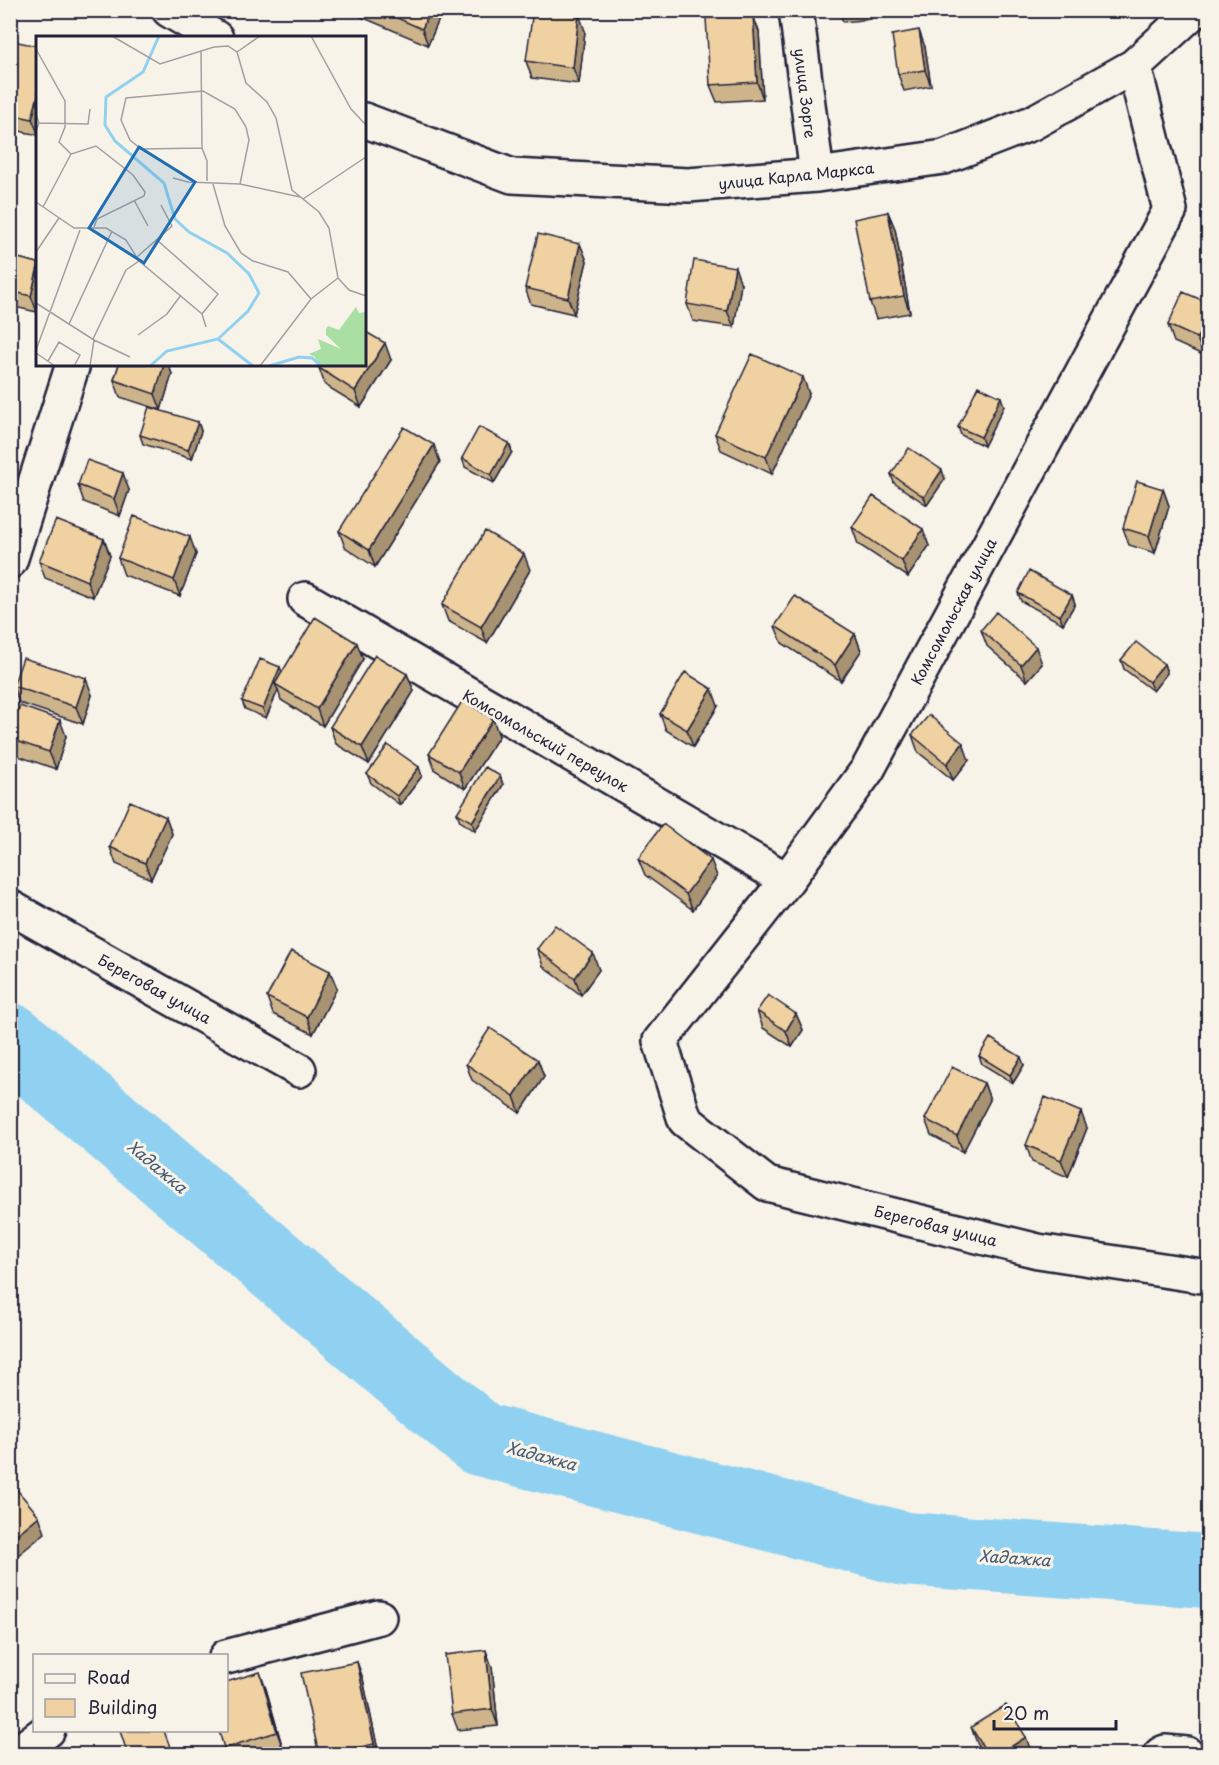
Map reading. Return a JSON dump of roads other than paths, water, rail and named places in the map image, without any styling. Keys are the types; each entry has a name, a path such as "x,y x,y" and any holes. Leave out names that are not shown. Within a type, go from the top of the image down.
{"street":[{"name":"улица Зорге","path":"796,10 817,175"},
{"name":"улица Карла Маркса","path":"366,121 512,176 688,185 817,175 944,157 1032,123 1134,66 1195,10"},
{"path":"174,22 211,36"},
{"name":"Комсомольская улица","path":"685,1120 660,1041 787,880 868,769 1170,210 1134,66"},
{"path":"10,561 22,477 72,366"},
{"name":"Комсомольский переулок","path":"305,599 787,880"},
{"name":"Береговая улица","path":"10,907 299,1070"},
{"name":"Береговая улица","path":"685,1120 767,1184 1038,1251 1209,1277"},
{"path":"228,1656 379,1617"},
{"path":"16,1755 47,1732"},
{"path":"1161,1755 1165,1752 1187,1755"}],"waterway":[{"name":"Хадажка","path":"10,1040 480,1439 905,1549 1208,1571"}]}
